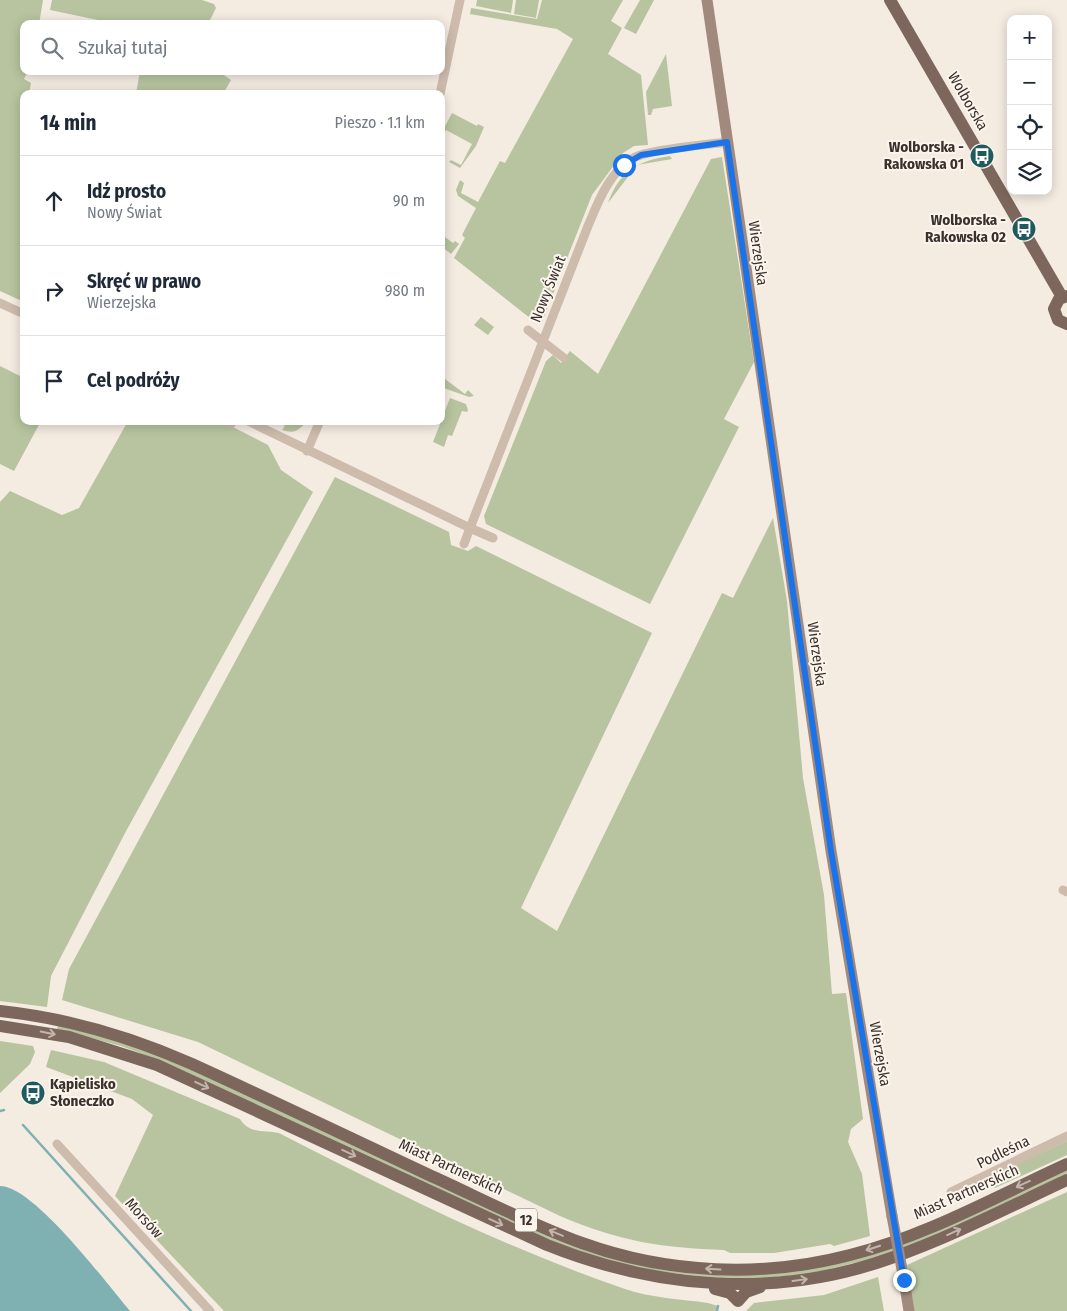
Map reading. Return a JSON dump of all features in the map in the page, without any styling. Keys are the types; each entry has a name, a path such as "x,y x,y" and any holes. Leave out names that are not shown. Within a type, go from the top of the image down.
{"main road":[{"name":"Wolborska","path":"890,0 1065,296"},
{"path":"1065,296 1055,305 1054,313 1058,320 1067,324"},
{"name":"Miast Partnerskich","path":"0,1011 73,1023 149,1046 192,1064 554,1232 609,1252 665,1264 717,1269 763,1269 802,1265 851,1255 915,1234 1067,1164"},
{"name":"Miast Partnerskich","path":"0,1026 69,1037 157,1065 579,1258 646,1276 699,1283 769,1283 827,1276 891,1258 936,1240 1067,1180"},
{"path":"699,1283 730,1293 737,1306 746,1292 769,1283"}],"street":[{"path":"445,70 460,0"},
{"name":"Wierzejska","path":"707,0 831,851 908,1311"},
{"path":"441,90 444,75"},
{"name":"Nowy Świat","path":"464,544 542,342 596,208 608,184 621,168 641,155 727,142"},
{"path":"0,303 20,312"},
{"path":"528,330 564,358"},
{"path":"256,425 493,538"},
{"path":"308,451 318,425"},
{"name":"Podleśna","path":"951,1192 1067,1136"},
{"name":"Morsów","path":"57,1144 210,1311"}],"green space":[{"path":"0,0 43,0 40,20 20,20 20,75 26,75 24,79 31,83 30,90 20,90 20,300 0,291"},
{"path":"52,0 202,0 214,4 216,8 210,20 98,20 50,10"},
{"path":"477,0 513,0 511,13 476,6"},
{"path":"516,0 539,0 536,18 514,14"},
{"path":"542,0 623,0 611,21 622,28 608,54 641,75 648,145 634,146 623,153 592,195 542,322 535,322 454,258 465,238 462,235 476,208 458,196 456,190 460,180 464,183 461,193 478,202 500,161 505,163 573,39 557,29 470,14 471,8 537,19"},
{"path":"640,0 654,0 636,34 624,28"},
{"path":"666,54 672,106 653,109 651,115 648,115 646,92"},
{"path":"139,75 224,75 231,80 225,90 137,90"},
{"path":"452,113 477,126 478,124 484,127 476,146 460,168 449,162 451,160 461,165 472,144 446,130 445,132 445,126"},
{"path":"670,156 672,159 639,165"},
{"path":"722,157 754,362 724,419 739,427 650,604 486,524 484,516 546,361 553,355 561,363 570,351 598,374 711,159"},
{"path":"636,166 608,203 618,182"},
{"path":"445,237 453,243 455,241 459,244 451,254 445,249"},
{"path":"481,317 494,327 488,335 474,325"},
{"path":"0,366 20,376 20,425 39,425 14,471 0,464"},
{"path":"445,379 465,394 468,390 474,396 469,397 445,388"},
{"path":"450,398 466,404 468,410 467,412 462,411 452,436 448,435 444,447 433,442 440,425 445,425 445,411"},
{"path":"126,425 229,425 268,445 281,470 313,492 125,833 51,976 47,1007 0,1001 0,502 10,491 62,515 79,508"},
{"path":"283,425 303,425 293,432 282,430 285,426"},
{"path":"335,477 449,532 451,545 468,551 476,546 652,633 521,908 557,931 722,593 733,598 773,518 787,601 803,778 824,895 832,994 846,993 863,1119 851,1129 848,1142 862,1174 870,1236 834,1246 830,1244 774,1253 730,1253 724,1250 640,1242 601,1232 560,1216 198,1042 62,1000 69,969"},
{"path":"58,1026 88,1032 158,1055 607,1256 805,1270 1067,1170 1067,1175 947,1231 875,1258 808,1274 742,1280 640,1270 560,1245 153,1058 121,1046 57,1029"},
{"path":"0,1041 33,1046 35,1052 30,1064 0,1093"},
{"path":"51,1050 104,1062 240,1119 252,1129 279,1133 449,1217 580,1273 635,1292 708,1303 718,1306 717,1311 224,1311 115,1196 153,1115 132,1099 46,1067"},
{"path":"1067,1141 1067,1155 995,1188 979,1181"},
{"path":"1067,1192 1067,1311 914,1311 907,1265"},
{"path":"878,1277 884,1311 746,1311 754,1303 824,1295"}],"water":[{"path":"0,1186 14,1190 50,1218 130,1311 0,1311"}],"waterway":[{"path":"0,1111 4,1110"},
{"path":"23,1125 191,1311"},
{"path":"717,1311 718,1306"}],"place":[{"name":"Wolborska - Rakowska 01","path":"982,156"},
{"name":"Wolborska - Rakowska 02","path":"1024,229"},
{"name":"Kąpielisko Słoneczko","path":"33,1093"}],"route":[{"path":"624,165 641,155 727,142 831,851 904,1280"}]}
